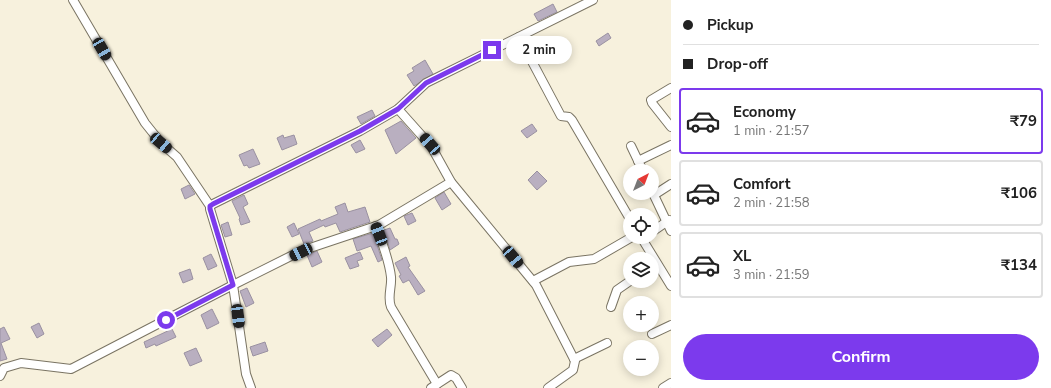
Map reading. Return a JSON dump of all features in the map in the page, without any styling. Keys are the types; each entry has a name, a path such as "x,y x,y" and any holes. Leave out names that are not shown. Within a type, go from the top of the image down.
{"street":[{"path":"73,0 145,123 161,143 177,157 210,206 233,285 246,374 251,388"},
{"path":"210,206 360,131 398,109 426,83 593,0"},
{"path":"519,37 561,116 569,117 572,120 624,208"},
{"path":"671,88 651,100 671,128"},
{"path":"398,109 431,146 451,182 534,281 574,359 575,364 573,370 548,388"},
{"path":"638,161 671,145"},
{"path":"631,146 640,164"},
{"path":"0,376 4,368 21,363 71,369 233,285 301,252 376,226 451,182"},
{"path":"659,190 671,184"},
{"path":"657,200 669,220 671,231"},
{"path":"659,227 669,220"},
{"path":"376,226 388,260 391,275 389,298 391,307 434,386 451,376 456,378 462,388"},
{"path":"534,281 569,262 594,259 623,242"},
{"path":"659,269 670,281"},
{"path":"611,307 617,290 623,286"},
{"path":"652,334 671,325"},
{"path":"574,359 608,343"},
{"path":"663,388 671,383"}],"building":[{"path":"553,4 557,12 538,21 534,14"},
{"path":"608,33 611,38 599,46 596,41"},
{"path":"425,60 433,74 414,86 407,75 414,71 412,68"},
{"path":"372,110 375,116 361,124 357,117"},
{"path":"401,121 416,138 396,154 385,130"},
{"path":"532,124 537,131 527,138 521,131"},
{"path":"283,135 284,138 294,135 297,144 282,150 277,138"},
{"path":"360,140 365,149 356,153 351,145"},
{"path":"253,149 260,164 249,168 247,165 244,166 239,155"},
{"path":"537,171 547,181 537,190 528,180"},
{"path":"189,185 195,194 185,199 181,189"},
{"path":"444,192 451,204 442,210 435,198"},
{"path":"244,195 248,204 243,207 250,222 241,225 240,218 232,201"},
{"path":"345,203 348,212 365,207 370,222 340,232 336,223 325,227 324,225 309,232 313,241 304,244 298,229 320,219 321,221 338,214 335,207"},
{"path":"412,213 416,221 408,225 404,216"},
{"path":"228,222 232,235 225,237 221,225"},
{"path":"294,223 299,234 292,237 287,227"},
{"path":"390,228 399,244 390,250 384,230"},
{"path":"373,233 382,260 378,262 371,246 357,251 353,239"},
{"path":"317,251 322,262 312,267 307,255"},
{"path":"360,252 363,259 357,261 359,266 350,269 345,258"},
{"path":"211,254 217,266 208,270 203,258"},
{"path":"406,257 410,266 408,267 425,291 418,295 409,280 403,283 399,276 401,275 395,263"},
{"path":"190,269 193,279 183,283 179,273"},
{"path":"247,288 254,303 246,307 240,291"},
{"path":"212,309 219,323 207,329 201,315"},
{"path":"39,323 44,334 37,338 31,327"},
{"path":"4,327 10,339 1,343 7,359 0,361 0,329"},
{"path":"172,329 176,337 156,346 155,344 146,348 144,342"},
{"path":"387,329 392,335 378,347 372,340"},
{"path":"265,342 268,351 253,356 250,347"},
{"path":"196,348 202,361 190,366 184,353"}],"route":[{"path":"166,320 233,285 210,206 360,131 398,109 426,83 492,50"}]}
